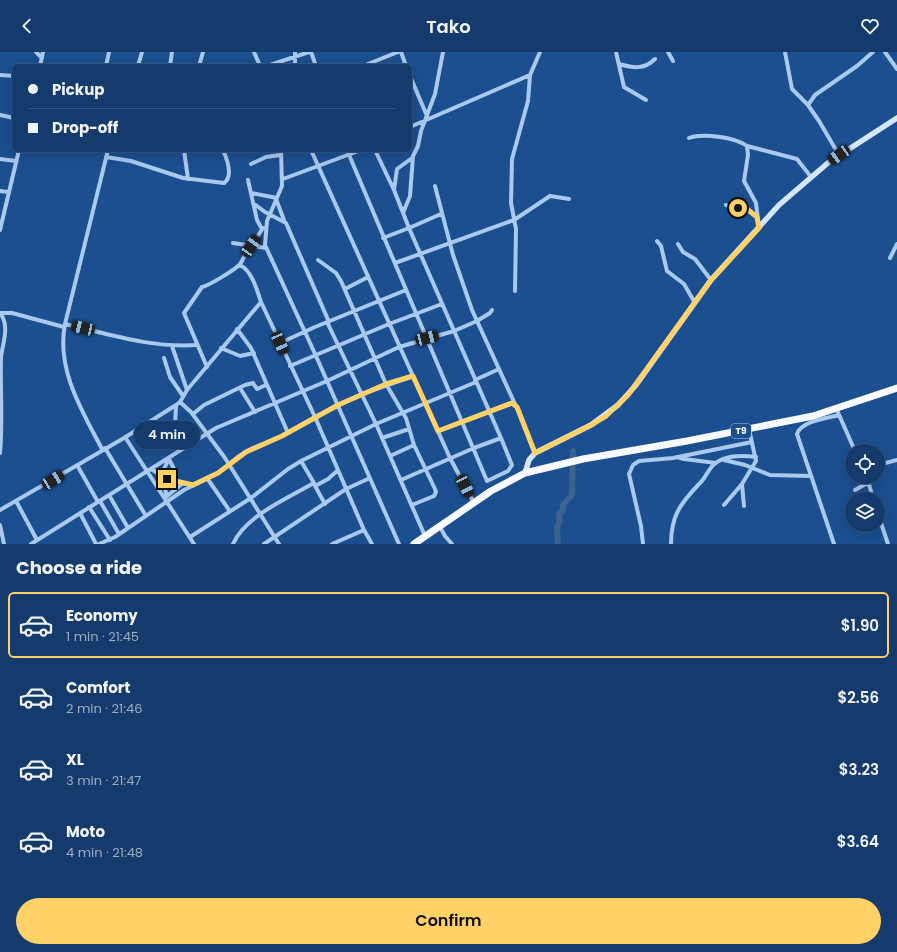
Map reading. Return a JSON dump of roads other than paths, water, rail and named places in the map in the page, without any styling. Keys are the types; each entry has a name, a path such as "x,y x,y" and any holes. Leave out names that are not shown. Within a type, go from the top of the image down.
{"highway":[{"name":"T9","path":"414,544 491,491 525,473 583,459 838,412 897,388"}],"main road":[{"path":"525,473 529,460 535,453 591,425 618,405 636,385 711,280 789,196 810,177 839,155 897,118"}],"street":[{"path":"36,52 42,58"},
{"path":"40,64 43,52"},
{"path":"106,64 109,52"},
{"path":"139,64 142,52"},
{"path":"170,64 172,52"},
{"path":"200,64 203,52"},
{"path":"254,52 259,64"},
{"path":"272,64 295,54 310,52 315,64"},
{"path":"368,64 399,52 403,64"},
{"path":"403,213 410,196 412,158 436,89 443,52"},
{"path":"515,291 516,230 511,203 512,159 528,101 530,75 540,52"},
{"path":"616,52 624,87 646,100"},
{"path":"668,52 673,61"},
{"path":"785,52 792,89 808,105 839,155"},
{"path":"808,105 814,95 856,66 873,52"},
{"path":"885,52 897,69"},
{"path":"619,64 639,68 650,65 655,59"},
{"path":"0,75 12,76"},
{"path":"412,126 425,122 488,92 530,75"},
{"path":"412,81 427,117"},
{"path":"0,115 12,118"},
{"path":"689,138 700,135 736,141 747,146 797,159 810,177"},
{"path":"747,146 748,155 744,181 756,203 759,228"},
{"path":"0,228 18,152"},
{"path":"107,152 65,325 62,353 68,375 104,449 146,516"},
{"path":"184,152 188,178"},
{"path":"106,157 131,161 188,178 226,183 228,166 224,152"},
{"path":"244,256 267,221 277,198 282,191 283,179 280,152 251,164"},
{"path":"312,152 450,458 474,503"},
{"path":"283,179 319,167 348,152 383,238 451,393 487,481 508,471 512,465 394,190 376,152"},
{"path":"394,190 398,169 412,158"},
{"path":"0,159 16,161"},
{"path":"248,180 253,203 262,229"},
{"path":"435,186 449,242 477,321 500,368 535,453"},
{"path":"0,191 8,192"},
{"path":"251,193 277,198"},
{"path":"395,263 449,242 514,220 550,196 569,199"},
{"path":"277,198 284,220 290,230 338,346 376,424 426,537"},
{"path":"253,203 270,214 284,220"},
{"path":"726,205 734,208 747,209 757,217"},
{"path":"383,238 441,214"},
{"path":"267,221 266,248 352,436 398,544"},
{"path":"657,241 661,246 667,271 684,284 695,303"},
{"path":"233,243 266,248"},
{"path":"239,244 244,250 242,266 257,289 261,302 301,392 315,417 337,471 372,544"},
{"path":"678,244 683,252 694,259 711,280"},
{"path":"890,258 897,244"},
{"path":"318,260 336,272 345,289 386,384 402,414 414,445 435,489 435,494 412,505"},
{"path":"207,367 196,345 185,317 186,309 202,287 209,286 242,266"},
{"path":"345,289 368,277"},
{"path":"280,343 378,300 406,290"},
{"path":"0,510 125,437 178,403 221,348 261,302"},
{"path":"290,366 364,334 442,304"},
{"path":"31,544 206,434 351,371 399,347 454,331 477,321 490,313 492,310"},
{"path":"0,453 0,359 6,324 0,313 12,313 128,340 172,346 196,345"},
{"path":"237,329 248,341 254,353 266,385 288,433"},
{"path":"172,346 187,390"},
{"path":"221,348 240,356 254,353"},
{"path":"164,358 170,377 183,396"},
{"path":"190,537 229,510 251,498 283,472 301,461 376,424 451,393 500,368"},
{"path":"166,499 218,473 228,464 253,448 288,433 338,405 386,384 413,376"},
{"path":"193,414 204,406 250,383 257,389 266,385"},
{"path":"240,388 255,412"},
{"path":"178,403 193,414 251,498 279,544"},
{"path":"178,403 175,428 181,438"},
{"path":"438,431 488,411 512,403 514,404"},
{"path":"834,544 797,432 805,425 838,412 852,444"},
{"path":"382,438 409,429"},
{"path":"749,429 756,459 762,472"},
{"path":"125,437 149,470 194,544"},
{"path":"401,480 450,458 501,438"},
{"path":"643,544 641,526 630,480 630,469 635,463 639,461 677,457 752,442"},
{"path":"390,456 414,445"},
{"path":"671,544 672,526 677,510 716,463 732,456 756,459"},
{"path":"677,457 684,460 716,463"},
{"path":"166,499 161,476 169,458"},
{"path":"169,458 174,469 171,480"},
{"path":"723,459 775,476 811,476"},
{"path":"724,505 742,484 753,468 756,459"},
{"path":"885,463 897,460"},
{"path":"301,461 325,504"},
{"path":"77,465 119,534"},
{"path":"149,470 171,480 193,485"},
{"path":"233,544 242,528 260,515 328,479 337,471"},
{"path":"207,478 229,510"},
{"path":"264,544 346,489 370,478"},
{"path":"80,513 98,544 110,540 146,516 184,483"},
{"path":"742,484 744,506"},
{"path":"855,490 866,484"},
{"path":"109,495 128,528"},
{"path":"16,501 37,540"},
{"path":"89,507 110,540"},
{"path":"0,525 4,544"},
{"path":"440,527 452,544"},
{"path":"332,544 342,542 364,530"},
{"path":"884,532 888,544"}],"waterway":[{"path":"558,544 557,528 560,521 559,515 563,509 563,505 572,495 573,451"}]}
